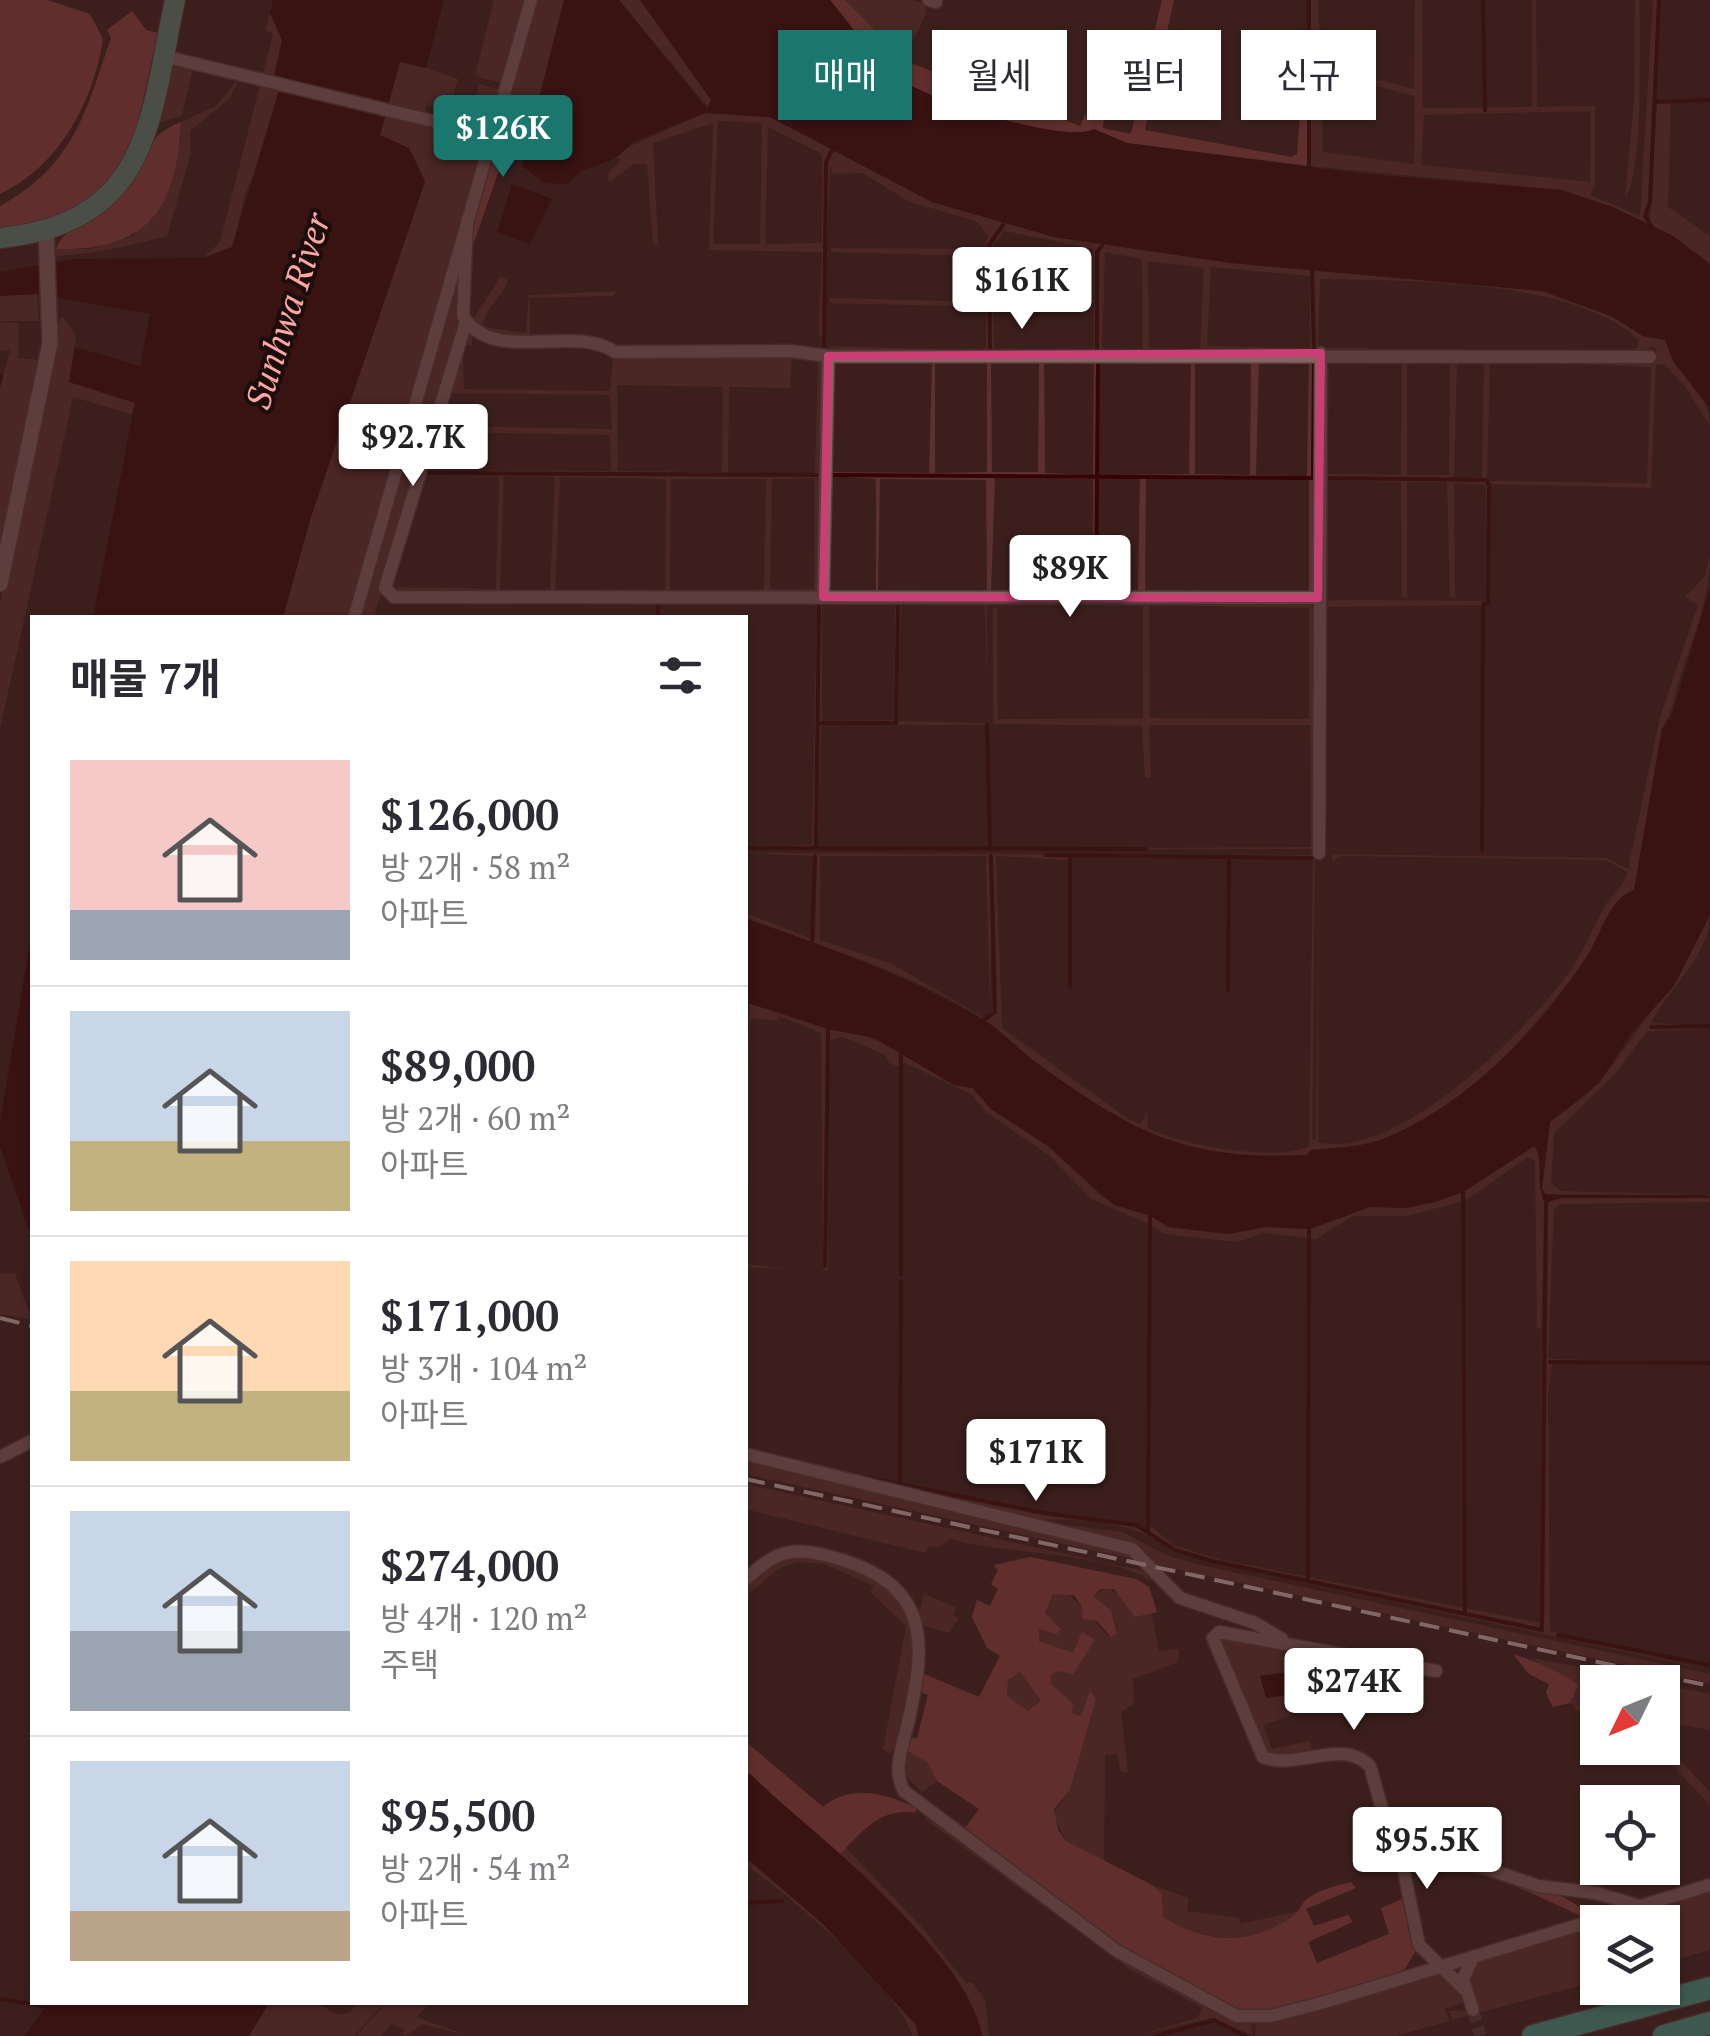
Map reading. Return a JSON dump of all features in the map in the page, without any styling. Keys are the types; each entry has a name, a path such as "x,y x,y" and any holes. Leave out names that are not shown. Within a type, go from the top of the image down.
{"highway":[{"path":"1533,2036 1710,1988"},
{"path":"1664,2036 1710,2023"}],"main road":[{"path":"0,238 46,240 108,198 132,168 174,1"}],"street":[{"path":"355,615 496,136 531,0"},
{"path":"163,56 496,136"},
{"path":"467,224 466,322 385,588 388,594 1318,598"},
{"path":"0,584 46,379 52,314 46,240"},
{"path":"466,322 489,338 592,341 615,352 1650,357"},
{"path":"1319,852 1321,353"},
{"path":"822,597 828,356"},
{"path":"0,1458 30,1442"},
{"path":"748,1455 1132,1549 1180,1598 1256,1623 1284,1640"},
{"path":"748,1577 771,1556 804,1550 863,1568 892,1586 911,1611 922,1647 897,1770 901,1787 1138,1965 1236,2016 1252,2018 1580,1924"},
{"path":"1436,1671 1284,1640 1219,1632 1212,1638 1263,1757 1280,1760 1338,1754 1362,1759 1370,1766 1386,1828 1397,1838 1538,1886 1604,1895 1637,1905"},
{"path":"1397,1838 1419,1945 1408,1975"},
{"path":"1643,1905 1710,1885"},
{"path":"1419,1945 1464,1989"},
{"path":"1472,2010 1464,1989 1463,1971 1473,1957"}],"highlighted area":[{"path":"1321,353 1318,598 823,597 828,356"}],"shaded area":[{"path":"0,0 47,0 90,14 103,39 91,86 70,130 40,167 0,194"},
{"path":"494,0 525,0 504,83 475,76"},
{"path":"535,0 564,0 527,144 512,140 493,157"},
{"path":"619,0 640,0 644,4 711,100 709,108"},
{"path":"830,0 845,0 875,30 854,30"},
{"path":"845,0 913,0 924,4 927,11 912,44 912,30 874,30"},
{"path":"1162,0 1174,0 1167,30 1155,30"},
{"path":"1311,0 1318,0 1319,30 1311,30"},
{"path":"1415,0 1422,0 1423,108 1532,107 1532,0 1536,0 1537,107 1595,106 1595,185 1590,195 1640,216 1653,0 1658,0 1649,201 1643,216 1650,223 1657,103 1671,101 1668,207 1710,236 1710,264 1673,236 1562,190 1309,166 1310,120 1322,120 1323,152 1414,164 1415,96 1376,86 1376,79 1414,89","holes":["1591,111 1590,182 1421,165 1424,115"]},
{"path":"1635,0 1640,0 1638,136 1631,185 1625,197 1634,101"},
{"path":"132,11 146,30 158,33 141,110 120,167 102,188 78,205 45,219 0,229 0,206 45,173 74,135 111,38 107,30"},
{"path":"270,13 282,40 273,84 279,90 257,172 245,196 232,247 203,258 220,242 273,34 265,30"},
{"path":"400,62 458,79 449,111 427,105 424,116 486,140 352,615 284,615 310,520 425,182 380,135"},
{"path":"912,64 932,71 932,96 912,86"},
{"path":"170,66 193,69 182,115 159,123"},
{"path":"239,78 230,98 190,131 191,153 167,236 56,256 56,249 90,249 134,236 180,142 181,122 216,106"},
{"path":"479,84 501,90 486,128 467,124"},
{"path":"705,113 770,117 932,202 1054,237 1231,263 1542,291 1611,316 1643,336 1665,340 1705,402 1710,426 1685,386 1664,364 1656,365 1651,488 1490,484 1488,481 1647,483 1651,367 1490,361 1487,478 1482,478 1484,362 1457,360 1454,478 1322,477 1324,377 1328,474 1401,475 1402,356 1651,360 1657,349 1652,346 1634,355 1373,352 1372,349 1635,353 1639,340 1610,320 1532,294 1441,283 1320,279 1318,348 1368,348 1365,352 1176,352 1200,348 1204,268 1148,261 1149,348 1170,352 1123,352 1143,349 1142,259 1105,252 1102,348 1120,352 1078,352 1094,349 1093,249 1005,231 993,244 994,351 1072,352 832,352 829,346 986,351 986,307 830,303 830,298 986,302 986,256 831,252 831,248 985,249 988,236 976,221 910,202 862,173 833,174 830,165 823,350 819,328 822,252 709,250 713,123 653,143 658,245 653,245 647,164 634,164 609,183 608,173 622,159 616,158 624,149","holes":["718,121 762,123 760,244 713,244","768,127 822,154 822,243 765,244","1211,267 1310,276 1310,348 1207,346","1407,359 1450,359 1449,475 1407,475"]},
{"path":"1085,115 1087,120 1104,120 1103,128 1131,134 1134,120 1147,120 1145,130 1291,157 1297,154 1300,120 1308,120 1309,166 1127,143 1094,129 1054,131 1005,120 1064,120 1080,126"},
{"path":"181,122 172,179 164,201 151,219 135,233 114,242 56,249 68,232 123,193 152,143"},
{"path":"506,142 527,144 526,151 515,150 503,159 467,262 481,182 496,153"},
{"path":"460,249 461,320 375,615 358,615"},
{"path":"501,276 508,280 487,312 483,327 526,333 529,295 617,291 613,296 530,298 530,337 483,332 473,319"},
{"path":"37,294 39,321 0,321 0,296"},
{"path":"62,316 76,336 69,382 135,402 132,414 73,397 0,729 0,604 51,377 54,331"},
{"path":"0,322 19,323 18,358 38,360 0,543 0,389 10,350 0,351"},
{"path":"463,329 472,333 472,345 463,346 464,389 610,391 613,357 792,356 790,388 729,387 728,473 815,473 818,362 793,359 794,355 824,358 820,592 679,593 764,589 766,479 671,479 670,590 674,591 591,591 665,590 666,479 560,477 555,590 580,591 535,591 550,590 555,477 504,476 500,589 529,591 530,595 390,592","holes":["617,385 723,387 722,472 618,471","451,393 610,395 612,429 442,426","439,432 610,435 611,471 429,470","427,476 499,477 496,589 393,587","815,478 814,589 770,589 772,479"]},
{"path":"1085,355 1044,358 1045,473 1093,475 1094,358 1090,355 1219,356 1195,358 1195,474 1250,475 1251,358 1226,356 1298,356 1259,359 1256,475 1307,476 1309,360 1305,356 1313,358 1311,478 1098,475 1189,474 1191,358 1097,358 1096,596 1138,593 1140,478 1146,478 1145,593 1309,593 1309,480 1314,478 1316,359 1319,363 1315,592 1311,596 1025,597 1093,593 1093,479 995,478 991,592 1019,597 952,596 951,592 987,591 986,480 880,479 878,590 944,592 945,596 828,594 876,590 876,479 825,475 829,376 826,472 929,473 932,361 903,356 935,357 935,473 987,472 987,361 942,357 991,357 992,472 1038,472 1039,358 996,357"},
{"path":"1321,480 1486,480 1487,597 1486,485 1454,483 1455,597 1450,597 1447,482 1407,482 1407,597 1402,597 1401,482"},
{"path":"1710,554 1700,617 1662,729 1634,890 1617,906 1562,991 1496,1064 1445,1106 1379,1140 1312,1150 1307,1155 1265,1156 1193,1147 1161,1137 1069,1087 961,1005 870,963 748,919 748,914 815,940 817,856 748,853 1046,854 1070,857 1068,986 1068,860 996,856 1002,1028 1127,1118 1140,1124 1147,1112 1148,1128 1229,1150 1294,1151 1309,1146 1313,856 1060,854 1315,855 1312,1140 1316,1140 1319,869 1318,1142 1349,1143 1383,1133 1454,1089 1519,1030 1571,969 1627,872 1606,860 1341,856 1332,861 1332,854 1607,858 1628,869 1660,717 1698,605 1685,597 1705,576","holes":["820,856 986,856 990,1014 992,857 996,1013 986,1019 892,964 820,940"]},
{"path":"832,600 822,605 822,721 894,720 895,605 837,602 987,601 987,689 985,604 901,605 898,721 986,723 989,846 985,725 821,725 818,847 817,778 815,847 810,849 1311,847 1310,725 1149,725 1151,777 1145,778 1142,726 993,724 993,607 997,609 998,719 1143,718 1143,606 996,605 994,600 1314,603 1314,849 748,850 748,846 812,845 817,604","holes":["1149,605 1309,608 1309,719 1150,718"]},
{"path":"1320,601 1487,601 1482,605 1320,607"},
{"path":"1710,915 1696,958 1651,1023 1710,1026 1651,1027 1710,1029 1647,1031 1615,1074 1554,1133 1551,1183 1561,1191 1710,1195 1545,1194 1542,1187 1550,1122 1589,1093 1613,1064 1684,966"},
{"path":"748,1003 828,1029 858,1032 899,1051 899,1067 889,1063 885,1055 843,1037 829,1040 828,1271 823,1269 821,1033 779,1016 777,1021 752,1018 748,1183"},
{"path":"903,1054 954,1085 973,1088 991,1109 1048,1146 1102,1197 1149,1215 1149,1224 1091,1199 1051,1157 986,1112 971,1094 903,1062"},
{"path":"1535,1146 1545,1205 1541,1330 1537,1327 1535,1161 1528,1157 1466,1200 1464,1192"},
{"path":"1462,1193 1464,1201 1407,1216 1353,1216 1316,1239 1263,1233 1238,1242 1164,1234 1151,1225 1151,1216 1168,1227 1228,1234 1265,1227 1308,1229 1309,1234 1310,1229 1370,1207 1407,1208"},
{"path":"1710,1198 1710,1202 1562,1204 1554,1208 1548,1359 1710,1362 1550,1362 1710,1366 1552,1363 1548,1396 1550,1631 1710,1670 1205,1561 1141,1532 1118,1526 1079,1520 1026,1521 748,1452 1041,1513 1131,1525 1148,1533 1151,1526 1173,1545 1222,1560 1541,1623 1538,1629 1431,1607 1540,1632 1544,1630 1542,1361 1550,1201"},
{"path":"0,1273 15,1274 30,1320 0,1314"},
{"path":"748,1458 1126,1550 1141,1561 748,1475"},
{"path":"748,1485 1144,1571 1151,1581 1108,1564 951,1539 939,1547 929,1546 925,1553 748,1510"},
{"path":"1056,1524 1123,1532 1166,1555 1200,1565 1668,1665 1626,1665 1152,1564 1147,1556"},
{"path":"794,1557 836,1564 876,1582 906,1611 914,1631 916,1664 897,1745 889,1754 883,1749 906,1626 870,1592 874,1586 824,1564 797,1562 778,1569 748,1594 748,1582 765,1567"},
{"path":"1030,1557 1136,1579 1149,1587 1157,1612 1135,1617 1114,1589 1101,1589 1093,1596 1111,1611 1117,1633 1111,1637 1097,1621 1083,1619 1082,1607 1074,1595 1053,1594 1045,1612 1061,1630 1056,1634 1039,1629 1039,1641 1073,1653 1082,1632 1095,1640 1073,1674 1058,1671 1051,1675 1051,1684 1073,1704 1071,1713 1081,1716 1090,1691 1096,1699 1070,1790 1054,1809 1058,1830 1066,1841 1152,1885 1162,1894 1163,1917 1212,1936 1260,1933 1293,1916 1312,1895 1351,1882 1356,1888 1306,1909 1314,1926 1348,1915 1353,1922 1308,1942 1317,1963 1389,1934 1381,1908 1402,1899 1416,1950 1402,1974 1263,2013 1241,2013 1121,1949 965,1828 979,1809 937,1781 927,1762 907,1751 911,1738 917,1738 928,1695 920,1692 924,1674 979,1697 1000,1656 987,1648 972,1617 977,1600 990,1606 998,1589 991,1584 998,1570 994,1565","holes":["1020,1672 1041,1701 1028,1711 1007,1696 1008,1680"]},
{"path":"1108,1587 1125,1600 1135,1617 1151,1613 1159,1651 1179,1649 1178,1662 1133,1679 1134,1704 1121,1712 1128,1773 1121,1772 1117,1754 1105,1755 1104,1861 1066,1841 1053,1815 1070,1789 1096,1699 1087,1700 1081,1717 1071,1713 1050,1684 1051,1675 1058,1671 1073,1673 1082,1632 1074,1653 1046,1646 1036,1635 1039,1629 1056,1634 1045,1607 1053,1594 1067,1592 1108,1636 1117,1632 1114,1618 1093,1596"},
{"path":"924,1594 956,1607 953,1615 959,1618 949,1633 925,1626 917,1619"},
{"path":"1224,1637 1285,1645 1289,1672 1261,1675 1266,1698 1288,1695 1291,1716 1263,1725 1272,1749 1310,1741 1312,1751 1269,1755 1219,1643"},
{"path":"1514,1655 1548,1667 1578,1685 1570,1703 1553,1707 1546,1693 1549,1684 1529,1674"},
{"path":"1531,1658 1580,1667 1580,1711 1570,1703 1577,1685"},
{"path":"1680,1668 1710,1674 1710,1683 1680,1677"},
{"path":"1020,1672 1041,1701 1028,1711 1007,1697 1008,1680"},
{"path":"1680,1688 1710,1694 1710,1730 1680,1725"},
{"path":"748,1744 823,1807 845,1795 869,1793 917,1809 915,1813 881,1818 839,1855 748,1773"},
{"path":"907,1751 927,1762 937,1781 922,1792 906,1776"},
{"path":"1680,1760 1710,1792 1710,1805 1672,1765 1680,1765"},
{"path":"927,1815 1251,2022 1253,2036 1213,2018 1135,2036 1197,2018 1203,2008 1131,1970 925,1819"},
{"path":"1411,1845 1552,1891 1580,1907 1580,1916 1518,1887 1422,1856"},
{"path":"846,1848 920,1925 966,1983 972,1982 985,1999 989,2036 982,2036 975,2012 945,1962 839,1855"},
{"path":"748,1860 823,1924 853,1956 813,1918 748,1867"},
{"path":"1152,1885 1189,1898 1187,1911 1239,1918 1240,1924 1299,1911 1267,1931 1232,1938 1215,1936 1163,1917 1162,1894"},
{"path":"1710,1888 1710,1950 1680,1958 1680,1905 1654,1905"},
{"path":"1580,1927 1580,1986 1452,2020 1449,2011 1476,2010 1466,1977 1476,1959"},
{"path":"1436,1970 1461,1991 1464,2002 1445,2009 1449,2021 1396,2036 1255,2036 1256,2020"},
{"path":"882,1987 916,2024 919,2036 912,2036 904,2017"},
{"path":"268,2005 320,2005 338,2015 351,2012 354,2005 383,2005 354,2036 249,2036"},
{"path":"384,2005 428,2005 416,2017 469,2036 422,2024 406,2036 401,2034 405,2030 391,2024 381,2036 356,2036"}],"water":[{"name":"Sunhwa River","path":"273,0 444,0 426,68 400,62 380,135 409,148 425,181 310,520 284,615 93,615 135,403 69,382 75,347 140,366 150,314 37,294 0,296 0,272 75,259 203,258 232,247 279,90 272,84 282,40 270,13"},
{"path":"564,0 619,0 707,109 711,100 640,0 830,0 854,30 778,30 778,120 912,120 912,86 932,96 932,120 1006,120 1054,131 1094,129 1127,143 1365,174 1562,190 1613,207 1673,236 1710,264 1710,409 1673,361 1665,340 1643,336 1611,316 1542,291 1231,263 1054,237 932,202 770,117 705,113 635,141 616,158 582,171 567,184 545,183 522,166"},
{"path":"512,184 552,199 530,244 497,232"},
{"path":"1710,587 1710,915 1674,986 1631,1034 1600,1082 1550,1122 1542,1187 1545,1194 1558,1195 1710,1198 1561,1198 1546,1203 1540,1189 1539,1159 1534,1146 1463,1192 1435,1202 1407,1208 1370,1207 1310,1229 1265,1227 1228,1234 1168,1227 1151,1216 1114,1205 1048,1146 991,1109 973,1088 954,1085 874,1038 828,1029 748,1003 748,919 868,964 957,1005 1104,1108 1163,1138 1227,1153 1264,1156 1306,1155 1312,1150 1379,1140 1446,1104 1500,1061 1547,1011 1586,958 1612,909 1634,890 1662,729 1672,714"},
{"path":"30,942 30,1234 0,1146 0,1122"},
{"path":"1289,1672 1289,1685 1304,1686 1305,1692 1266,1698 1260,1676"},
{"path":"748,1773 866,1877 928,1942 972,2007 982,2036 919,2036 915,2024 823,1924 748,1860"},
{"path":"47,2005 268,2005 249,2036 24,2036"}],"waterway":[{"path":"1309,0 1309,166"},
{"path":"1483,0 1485,110"},
{"path":"1652,227 1645,216 1650,202 1659,0"},
{"path":"1655,102 1710,100"},
{"path":"824,348 826,162 832,150"},
{"path":"990,352 989,245 1003,225"},
{"path":"1097,349 1097,252 1102,246"},
{"path":"1312,270 1314,350"},
{"path":"1096,596 1098,360"},
{"path":"831,475 1313,478 1314,360"},
{"path":"0,383 1,376"},
{"path":"428,473 820,475"},
{"path":"1323,478 1486,480 1489,485 1488,603 1483,604 1482,851"},
{"path":"816,847 819,602"},
{"path":"818,723 896,723 898,603"},
{"path":"658,604 658,615"},
{"path":"987,725 990,845"},
{"path":"748,848 1146,849"},
{"path":"1046,855 1312,858"},
{"path":"812,943 815,856"},
{"path":"984,1020 995,1012 991,856"},
{"path":"1070,856 1070,986"},
{"path":"1228,990 1229,856"},
{"path":"1651,1027 1710,1026"},
{"path":"825,1266 828,1029"},
{"path":"901,1052 901,1274"},
{"path":"1463,1192 1465,1614"},
{"path":"865,1477 1043,1513 1136,1525 1175,1550 1212,1561 1542,1630 1546,1203"},
{"path":"1148,1532 1150,1216"},
{"path":"1308,1581 1309,1229"},
{"path":"900,1483 901,1281"},
{"path":"1550,1362 1710,1363"},
{"path":"1558,1635 1710,1665"},
{"path":"748,1903 782,1901"},
{"path":"0,1999 30,2004"},
{"path":"37,2005 43,2006"},
{"path":"1157,2036 1214,2020 1245,2036"}],"tunnel":[{"path":"1473,2010 1480,2036"}],"railway":[{"path":"0,1318 30,1326"},
{"path":"748,1480 1710,1686"}]}
